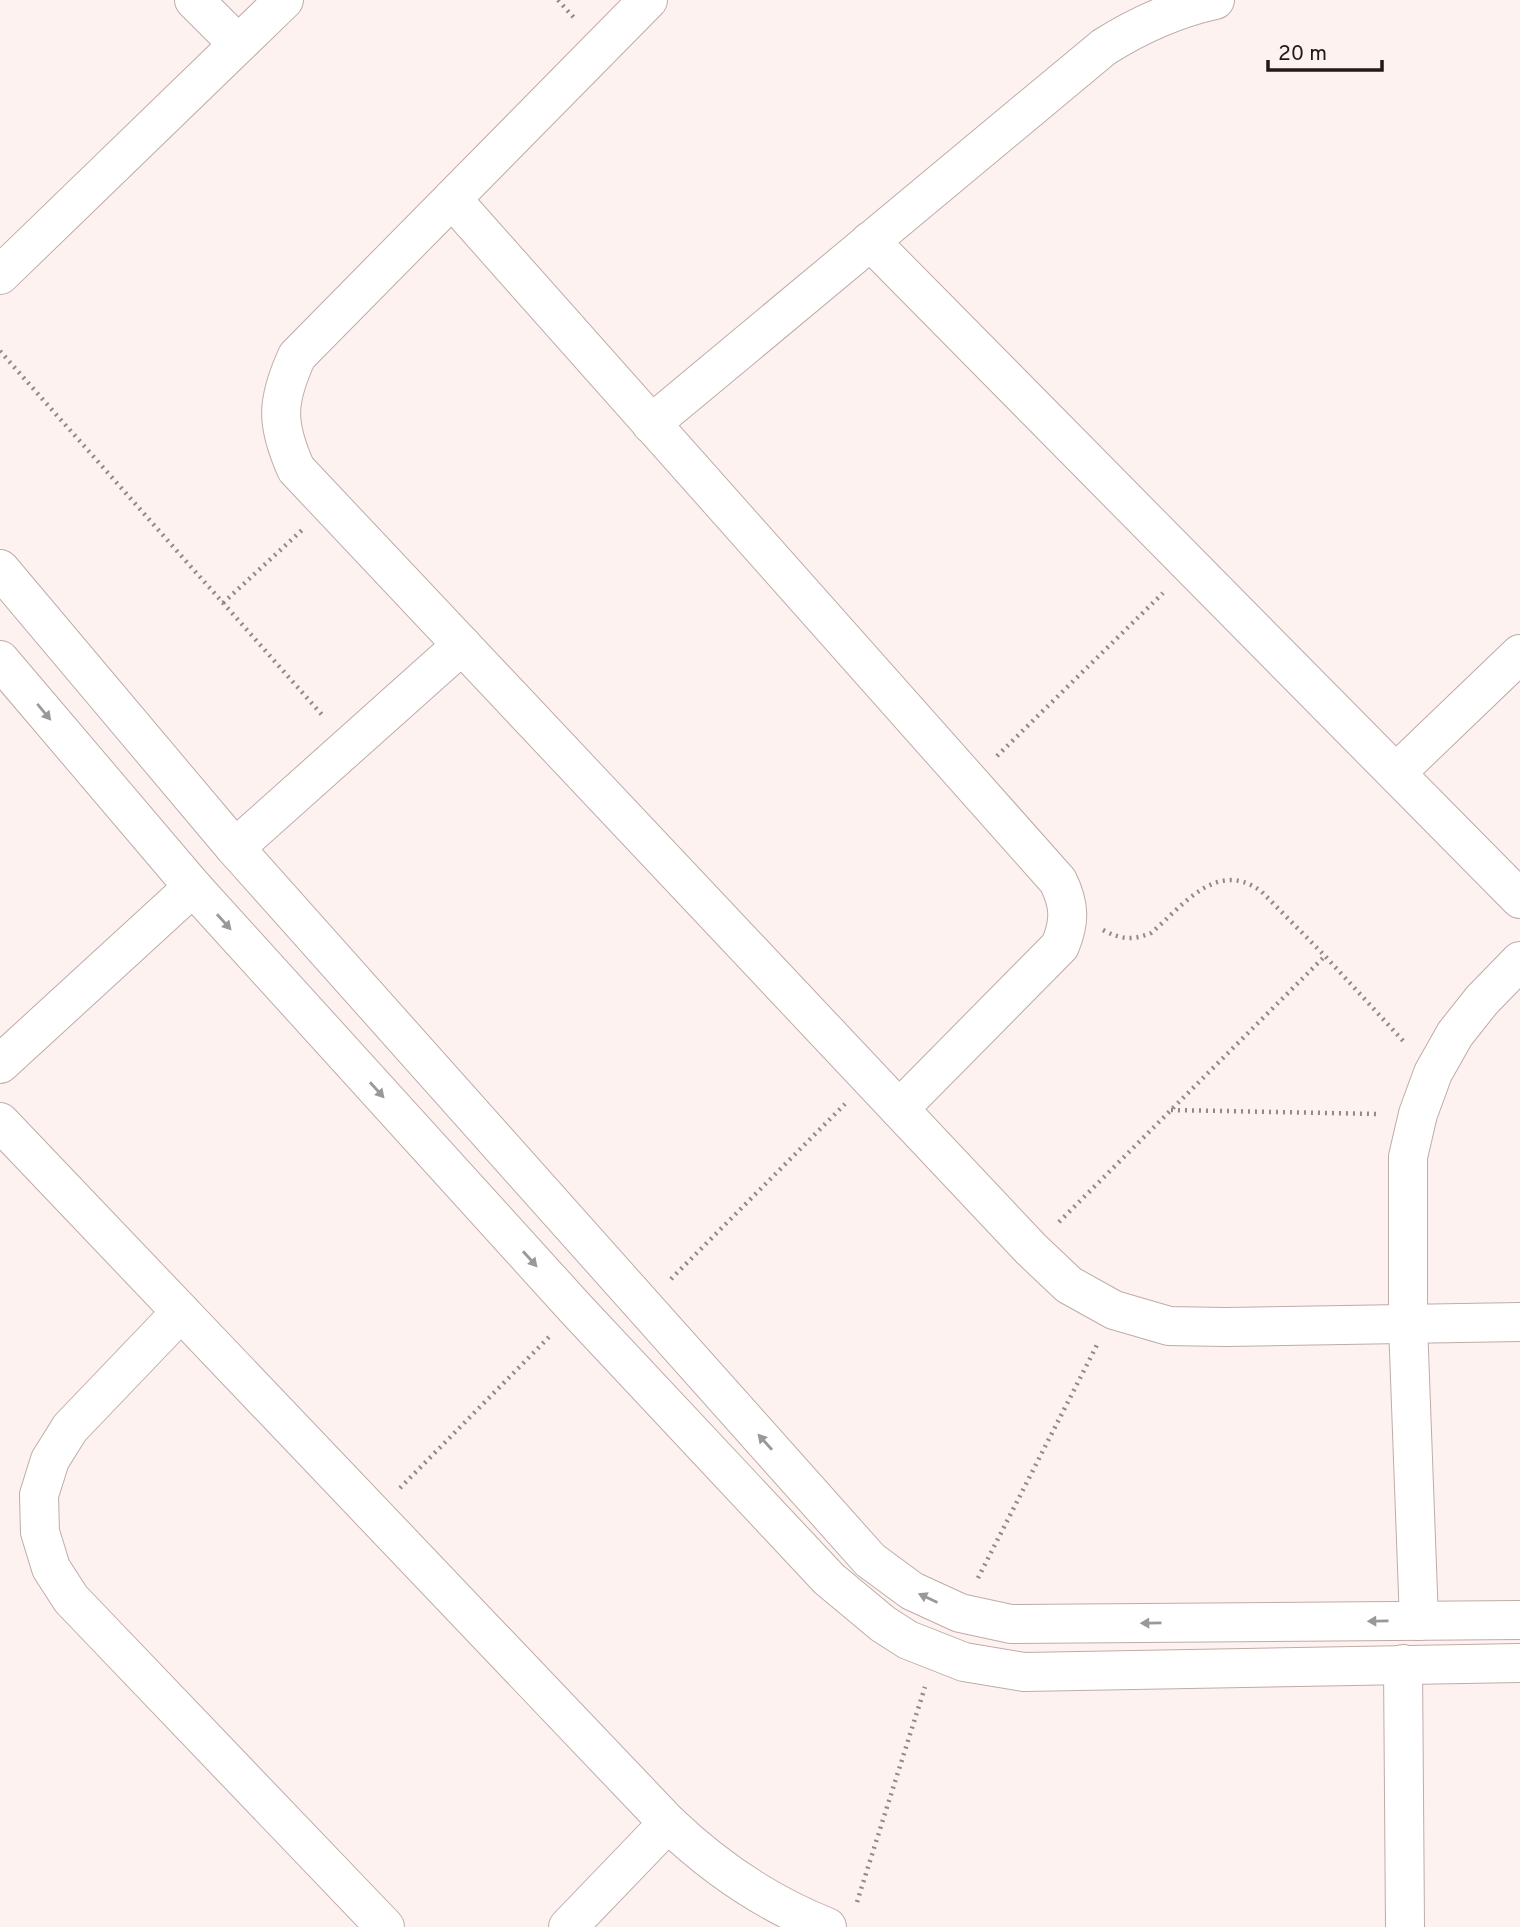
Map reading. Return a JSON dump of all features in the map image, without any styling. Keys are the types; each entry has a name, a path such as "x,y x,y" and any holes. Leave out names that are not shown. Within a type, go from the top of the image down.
{"street":[{"path":"194,0 238,44"},
{"path":"0,275 284,0"},
{"path":"648,0 297,356 284,384 280,413 284,442 296,469 1031,1249 1069,1284 1114,1310 1169,1326 1520,1322"},
{"path":"651,424 1104,47 1133,29 1172,12 1215,0"},
{"path":"452,199 1058,881 1066,897 1069,913 1067,930 1060,946 899,1109"},
{"path":"870,241 1520,899"},
{"path":"0,569 234,848 870,1560 912,1591 960,1613 1011,1624 1520,1620"},
{"path":"234,848 462,645"},
{"path":"1396,773 1520,654"},
{"path":"0,660 193,887 576,1309 829,1579 883,1624 936,1653 984,1667 1024,1672 1520,1663"},
{"path":"0,1064 193,887"},
{"path":"1419,1621 1408,1324 1408,1157 1418,1114 1433,1073 1455,1034 1482,1000 1520,961"},
{"path":"0,1122 700,1854 745,1887 794,1914 840,1920"},
{"path":"181,1312 70,1428 50,1460 39,1495 39,1508 40,1532 51,1568 71,1599 385,1927"},
{"path":"1403,1664 1405,1927"},
{"path":"568,1927 668,1823"}],"path":[{"path":"0,351 350,746"},
{"path":"223,603 330,504"},
{"path":"969,783 1191,566"},
{"path":"1069,913 1116,936 1139,938 1150,933 1206,886 1220,880 1235,879 1249,883 1261,891 1325,956 1433,1073"},
{"path":"1031,1249 1325,956"},
{"path":"643,1306 870,1079"},
{"path":"1170,1110 1418,1114"},
{"path":"374,1515 576,1309"},
{"path":"960,1613 1114,1310"},
{"path":"840,1920 936,1653"}]}
